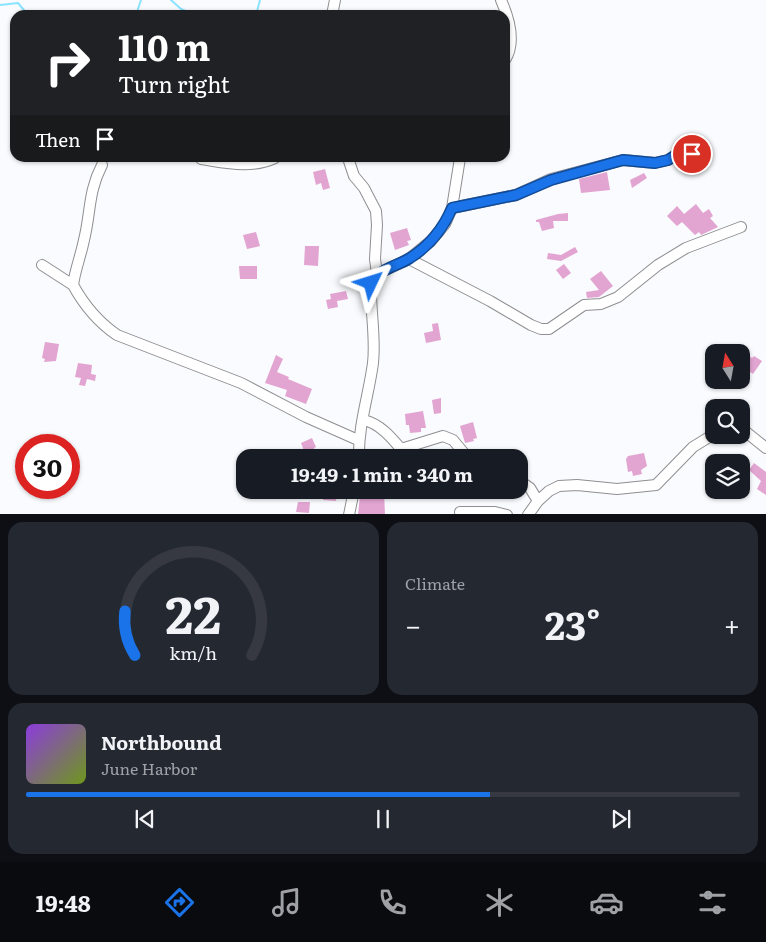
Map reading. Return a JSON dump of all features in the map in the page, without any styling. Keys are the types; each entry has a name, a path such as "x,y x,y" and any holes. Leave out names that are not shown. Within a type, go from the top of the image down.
{"street":[{"path":"452,208 516,195 551,180 623,160 655,163 668,160 679,153 692,154"},
{"path":"221,162 248,166 266,162"},
{"path":"349,162 354,176 364,188 376,211 375,259 377,274"},
{"path":"358,449 358,440 364,420 374,361 371,283 377,274 409,259 438,233 445,224 452,208 459,162"},
{"path":"73,285 85,239 94,180 102,165"},
{"path":"409,259 490,300 531,325 541,329 549,329 584,305 601,304 618,296 658,265 686,248 741,227"},
{"path":"42,265 73,285 82,301 93,314 117,336 241,384 358,440"},
{"path":"364,420 386,432 402,449 443,436 453,440 460,449"},
{"path":"750,435 766,448"},
{"path":"528,514 549,491 559,486 578,485 617,489 656,485 693,447 705,440"},
{"path":"528,487 538,501"},
{"path":"349,514 352,499"},
{"path":"460,512 507,514"}],"building":[{"path":"325,169 330,188 323,190 321,183 316,185 313,172"},
{"path":"607,172 610,190 581,193 579,179"},
{"path":"644,173 647,178 632,188 630,180"},
{"path":"696,204 703,213 709,209 713,216 710,218 718,227 701,235 699,232 695,235 682,222 677,226 667,216 677,206 684,214"},
{"path":"568,213 568,221 553,221 554,228 542,231 539,222 536,222 536,220"},
{"path":"407,228 411,240 407,241 409,245 395,250 390,233"},
{"path":"256,232 260,246 247,249 243,235"},
{"path":"305,246 319,246 318,266 304,265"},
{"path":"575,247 578,252 561,261 547,259 548,253 561,255"},
{"path":"564,264 571,273 563,279 556,270"},
{"path":"239,266 257,266 257,279 240,279"},
{"path":"601,271 613,286 599,297 587,298 586,292 599,290 590,279"},
{"path":"346,291 348,299 337,301 338,307 328,309 326,300 331,299 330,294"},
{"path":"438,323 441,340 426,343 424,333 433,331 432,324"},
{"path":"45,342 59,344 56,361 44,362 45,359 42,358"},
{"path":"276,355 283,359 277,372 312,389 306,404 285,396 287,390 265,383"},
{"path":"754,356 762,361 753,374 750,372 750,357 752,358"},
{"path":"78,363 92,365 91,374 96,375 95,381 87,379 85,386 79,385 81,378 75,377"},
{"path":"441,398 441,413 434,414 432,400"},
{"path":"423,411 426,428 421,428 421,432 410,433 409,425 406,425 405,414"},
{"path":"473,422 477,438 473,439 474,441 465,443 460,426"},
{"path":"312,438 316,447 314,449 303,449 301,443"},
{"path":"644,453 647,466 641,470 642,474 633,476 632,471 628,472 626,459 628,456"},
{"path":"754,463 766,472 766,495 757,489 761,481 750,471"},
{"path":"323,499 336,499 336,501"},
{"path":"360,499 384,499 385,514 358,514"},
{"path":"298,502 310,502 309,513 296,512"}],"waterway":[{"path":"138,10 141,0"},
{"path":"171,0 183,10"},
{"path":"257,10 260,0"},
{"path":"0,5 18,3 24,10"}],"route":[{"path":"371,283 377,274 409,259 431,241 445,224 452,208 516,195 551,180 623,160 655,163 668,160 679,153 692,154"}]}
